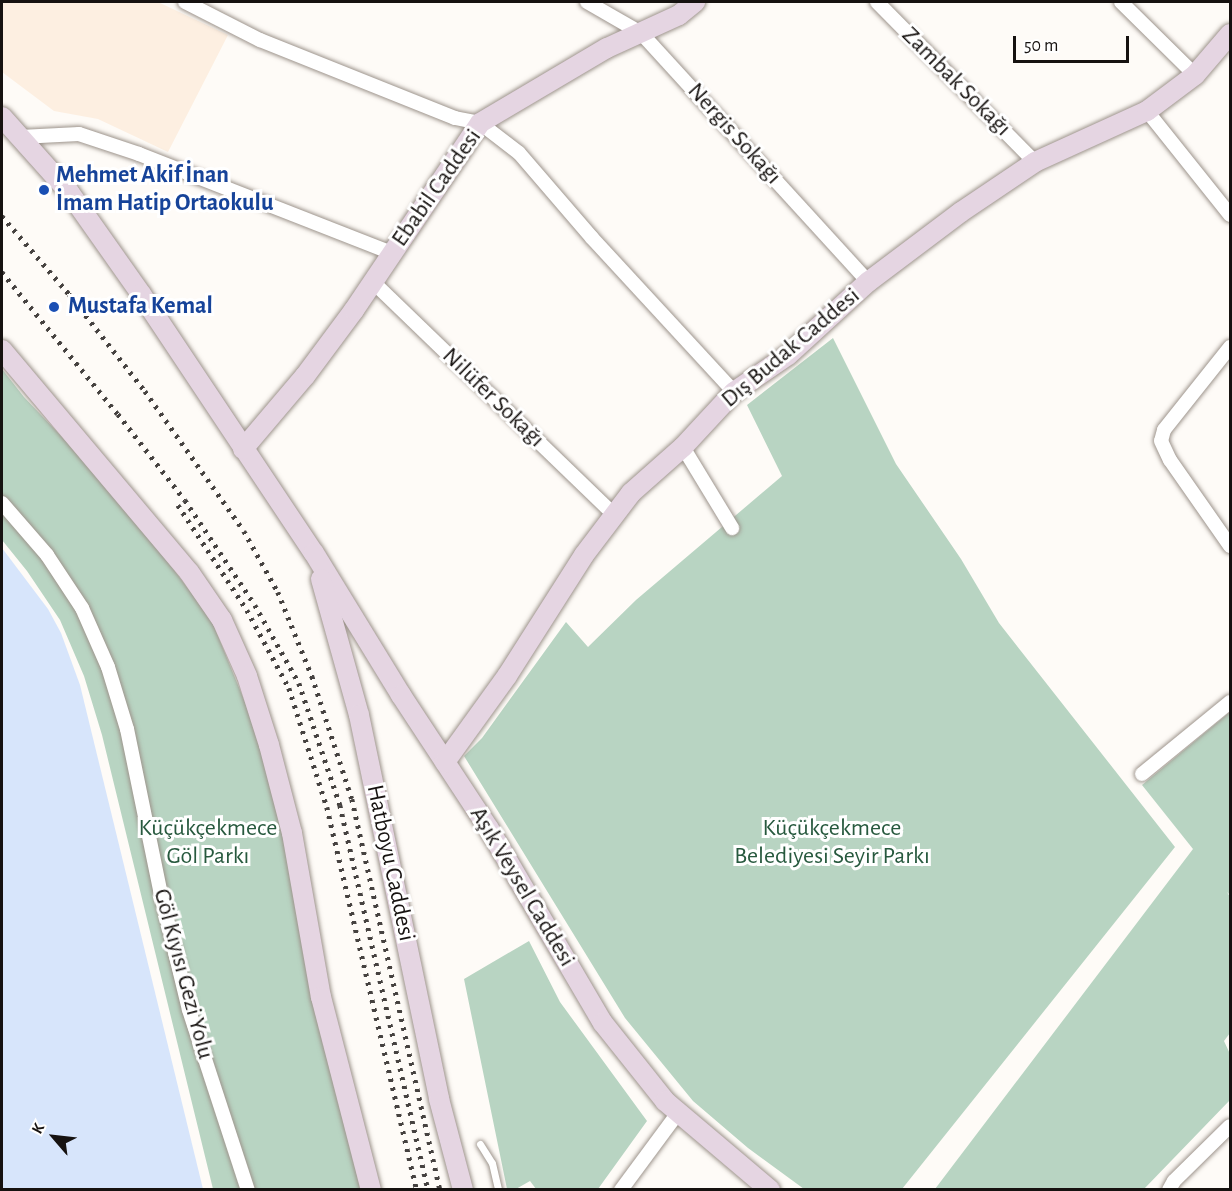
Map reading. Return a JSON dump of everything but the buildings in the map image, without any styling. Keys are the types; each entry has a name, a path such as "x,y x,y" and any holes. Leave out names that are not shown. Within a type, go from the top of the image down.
{"street":[{"path":"185,2 205,6 260,40 455,118 480,123 519,153 592,238 734,392"},
{"name":"Nergis Sokağı","path":"587,2 642,33 868,282"},
{"name":"Ebabil Caddesi","path":"243,449 305,376 373,282 480,123 608,48 679,15 695,2"},
{"name":"Zambak Sokağı","path":"876,2 1035,162"},
{"path":"1121,2 1195,75"},
{"name":"Dış Budak Caddesi","path":"445,762 507,676 584,555 631,493 683,447 734,392 788,355 868,282 961,212 1035,162 1147,111 1195,75 1230,34"},
{"path":"1147,111 1230,215"},
{"name":"Aşık Veysel Caddesi","path":"2,117 76,201 314,553 489,829 603,1023 665,1101 770,1190"},
{"path":"20,137 79,134 139,154 392,253"},
{"name":"Nilüfer Sokağı","path":"373,282 614,515"},
{"path":"1230,347 1164,429 1161,441 1170,460 1230,546"},
{"path":"2,350 189,572 222,620 247,676 269,745 292,833 321,997 371,1190"},
{"path":"683,447 732,528"},
{"name":"Göl Kıyısı Gezi Yolu","path":"2,503 47,555 76,600 108,667 127,729 160,890 189,1010 248,1190"},
{"name":"Hatboyu Caddesi","path":"314,553 359,715 439,1099 460,1182"},
{"path":"1142,774 1230,702"},
{"path":"621,1190 678,1113"},
{"path":"1169,1190 1174,1181 1230,1126"}],"lane":[{"path":"480,1144 492,1163 498,1190"}],"shaded area":[{"path":"2,2 158,2 228,35 168,152 98,119 54,111 2,72"}],"green space":[{"name":"Küçükçekmece Belediyesi Seyir Parkı","path":"833,338 896,464 961,559 999,623 1175,847 902,1189 804,1189 748,1148 693,1101 625,1018 464,756 482,738 566,622 588,647 636,600 782,476 747,405"},
{"name":"Küçükçekmece Göl Parkı","path":"2,369 24,397 118,496 211,619 262,744 286,836 360,1189 213,1189 102,735 84,676 60,620 27,571 2,540"},
{"path":"1230,712 1230,895 1227,892 1230,897 1230,1033 1224,1041 1230,1054 1230,1100 1144,1189 935,1189 1193,849 1142,785"},
{"path":"529,941 560,1002 647,1121 598,1189 536,1189 530,1181 516,1189 507,1189 464,979"}],"water":[{"path":"2,548 48,609 61,633 80,685 203,1189 2,1189"}],"railway":[{"path":"2,216 69,294 145,391 244,531 278,592 312,676 352,799 440,1190"},
{"path":"2,272 185,500 255,605 299,683 340,805 428,1190"},
{"path":"178,505 247,610 289,688 327,807 417,1190"}],"place":[{"name":"Mehmet Akif İnan İmam Hatip Ortaokulu","path":"44,190"},
{"name":"Mustafa Kemal","path":"54,307"}]}
